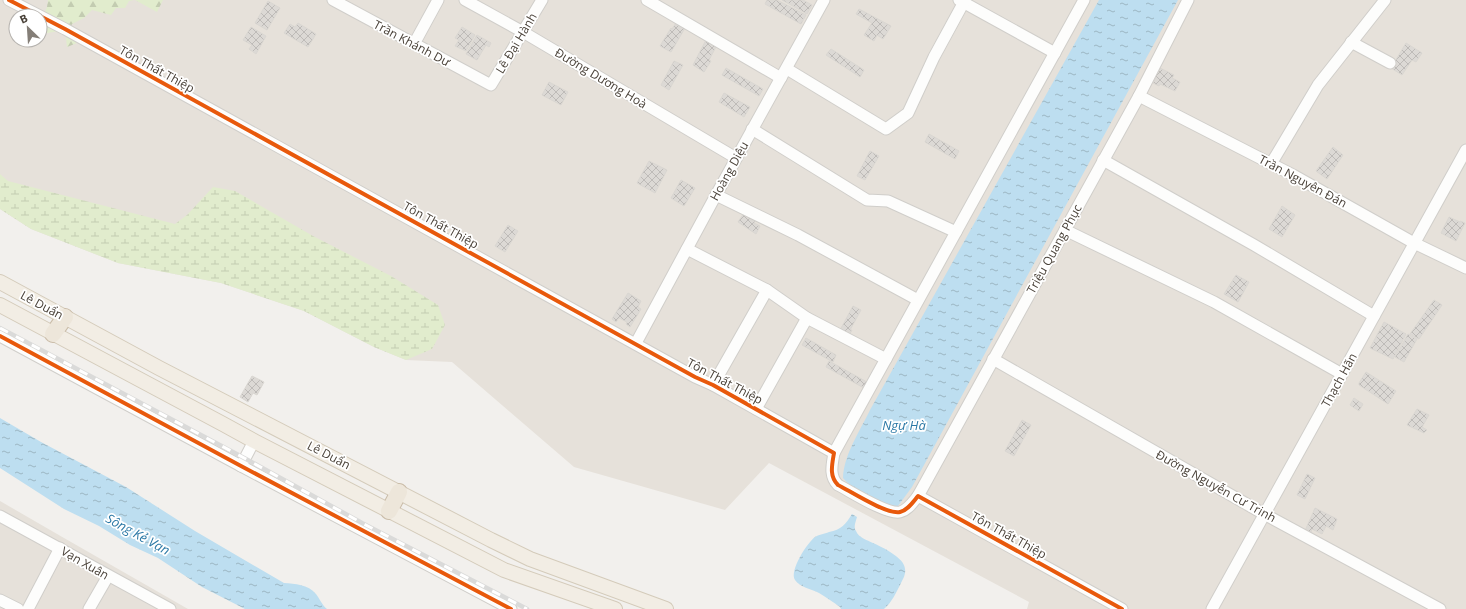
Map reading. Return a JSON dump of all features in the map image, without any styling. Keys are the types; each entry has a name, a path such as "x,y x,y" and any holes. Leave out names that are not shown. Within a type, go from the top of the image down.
{"highway":[{"path":"53,334 65,317"},
{"path":"389,511 400,492"}],"main road":[{"name":"Lê Duẩn","path":"0,282 159,368 530,559 666,609"},
{"name":"Lê Duẩn","path":"0,305 254,441 504,570 615,609"}],"street":[{"name":"Tôn Thất Thiệp","path":"9,0 65,29 834,453"},
{"name":"Trần Khánh Dư","path":"333,0 491,85"},
{"path":"414,44 438,0"},
{"name":"Đường Dương Hoà","path":"465,0 523,32 736,158"},
{"name":"Lê Đại Hành","path":"491,85 542,0"},
{"path":"647,0 886,129 908,113 934,57 963,1 1055,54"},
{"name":"Hoàng Diệu","path":"636,343 716,194 824,0"},
{"path":"918,496 909,507 900,512 889,512 838,485 833,479 832,467 834,453 1084,0"},
{"name":"Triệu Quang Phục","path":"918,496 1139,96 1188,0"},
{"path":"1271,164 1318,85 1385,0"},
{"path":"1351,42 1390,64"},
{"name":"Trần Nguyên Đán","path":"1139,96 1292,175 1414,243 1466,268"},
{"path":"752,129 867,200 888,201 956,232"},
{"name":"Thạch Hãn","path":"1212,609 1466,150"},
{"path":"1103,160 1254,244 1374,316"},
{"path":"716,194 798,235 918,300"},
{"path":"1065,230 1214,302 1342,374"},
{"path":"687,249 767,290 807,318 886,359"},
{"path":"713,385 767,290"},
{"path":"756,409 807,318"},
{"path":"0,336 241,466 512,609"},
{"name":"Đường Nguyễn Cư Trinh","path":"994,359 1264,514 1440,609"},
{"path":"241,466 254,441"},
{"name":"Tôn Thất Thiệp","path":"918,496 1122,609"},
{"name":"Vạn Xuân","path":"0,516 170,609"},
{"path":"28,609 60,548"},
{"path":"89,609 108,576"},
{"path":"0,600 18,609"}],"shaded area":[{"path":"0,0 1466,0 1466,609 1027,609 1029,602 769,463 725,510 574,467 452,362 406,360 374,347 304,311 221,283 118,263 31,229 0,209"},
{"path":"0,501 64,538 188,609 0,609"}],"green space":[{"path":"48,0 134,0 129,1 125,8 116,8 111,15 92,10 84,18 72,24 68,34 77,43 67,47 65,30 48,33"},
{"path":"135,0 163,0 157,12"},
{"path":"0,174 8,181 175,224 187,215 213,187 235,191 313,236 391,276 438,305 445,325 432,349 406,360 374,347 304,311 221,283 118,263 31,229 0,209"}],"water":[{"name":"Ngự Hà","path":"1099,0 1178,0 912,487 898,506 889,507 884,505 857,490 843,478 849,451 870,410"},
{"name":"Sông Kẻ Vạn","path":"0,418 41,442 126,487 195,531 284,583 301,585 309,588 316,594 327,609 245,609 202,587 158,558 130,545 99,526 64,509 0,468"},
{"path":"852,514 857,517 855,529 859,535 892,553 904,565 905,575 894,597 884,609 841,609 824,596 803,586 795,580 794,570 800,557 812,540 819,535 840,528"}],"building":[{"path":"767,0 777,0 806,15 801,24 765,4"},
{"path":"782,0 803,0 812,5 807,14"},
{"path":"268,1 280,8 267,30 255,23"},
{"path":"859,9 891,26 883,39 877,35 874,41 864,35 872,23 856,14"},
{"path":"298,23 316,34 308,47 284,33 290,24 295,27"},
{"path":"676,23 685,28 671,52 660,46 671,28 672,29"},
{"path":"251,27 266,36 256,54 249,49 252,45 243,40"},
{"path":"462,27 475,35 466,51 455,46 459,40 455,38"},
{"path":"477,35 491,43 489,47 486,45 477,60 466,54"},
{"path":"706,40 717,45 709,60 711,61 704,72 693,65"},
{"path":"1406,43 1422,53 1416,62 1412,60 1402,75 1391,68"},
{"path":"831,49 864,70 860,77 826,55"},
{"path":"674,61 683,65 669,90 661,85"},
{"path":"726,68 763,89 759,96 722,75"},
{"path":"1160,68 1174,75 1172,78 1180,82 1175,91 1160,84 1159,86 1153,83"},
{"path":"549,82 568,92 561,105 542,95"},
{"path":"724,93 750,107 744,117 719,102"},
{"path":"929,134 959,151 955,159 925,142"},
{"path":"1333,147 1343,155 1327,179 1316,171"},
{"path":"870,151 879,156 865,180 857,176"},
{"path":"649,161 667,170 655,193 637,183"},
{"path":"681,180 695,188 684,206 671,198"},
{"path":"1282,206 1295,215 1282,237 1269,229"},
{"path":"746,210 760,213 754,223 760,226 756,234 738,222"},
{"path":"1449,217 1465,223 1456,241 1441,233"},
{"path":"508,225 518,231 505,252 495,246"},
{"path":"1236,275 1249,282 1238,302 1224,294"},
{"path":"628,293 641,301 638,307 641,309 630,327 626,324 627,322 619,318 616,322 612,319"},
{"path":"1434,300 1442,305 1419,339 1410,334"},
{"path":"853,306 861,310 850,330 852,330 848,337 839,332"},
{"path":"1384,322 1406,334 1393,359 1370,348"},
{"path":"1408,334 1417,339 1404,362 1395,357"},
{"path":"806,338 836,355 833,362 802,345"},
{"path":"829,361 867,382 864,388 826,367"},
{"path":"1366,372 1396,391 1388,404 1359,385"},
{"path":"252,376 264,382 257,395 253,393 248,402 240,397"},
{"path":"1354,398 1363,404 1359,411 1350,405"},
{"path":"1417,409 1429,415 1422,427 1427,430 1424,433 1407,425"},
{"path":"1022,420 1031,425 1014,456 1005,451"},
{"path":"1307,474 1315,478 1305,499 1297,495"},
{"path":"1315,508 1337,519 1333,530 1326,526 1322,534 1312,529 1310,535 1304,533"}],"railway":[{"path":"0,328 246,459 362,523 527,609"}],"cycle path":[{"path":"9,0 65,29 834,453 832,474 835,482 859,497 887,510 900,512 908,508 918,496 1122,609"},
{"path":"0,336 511,609"}]}
